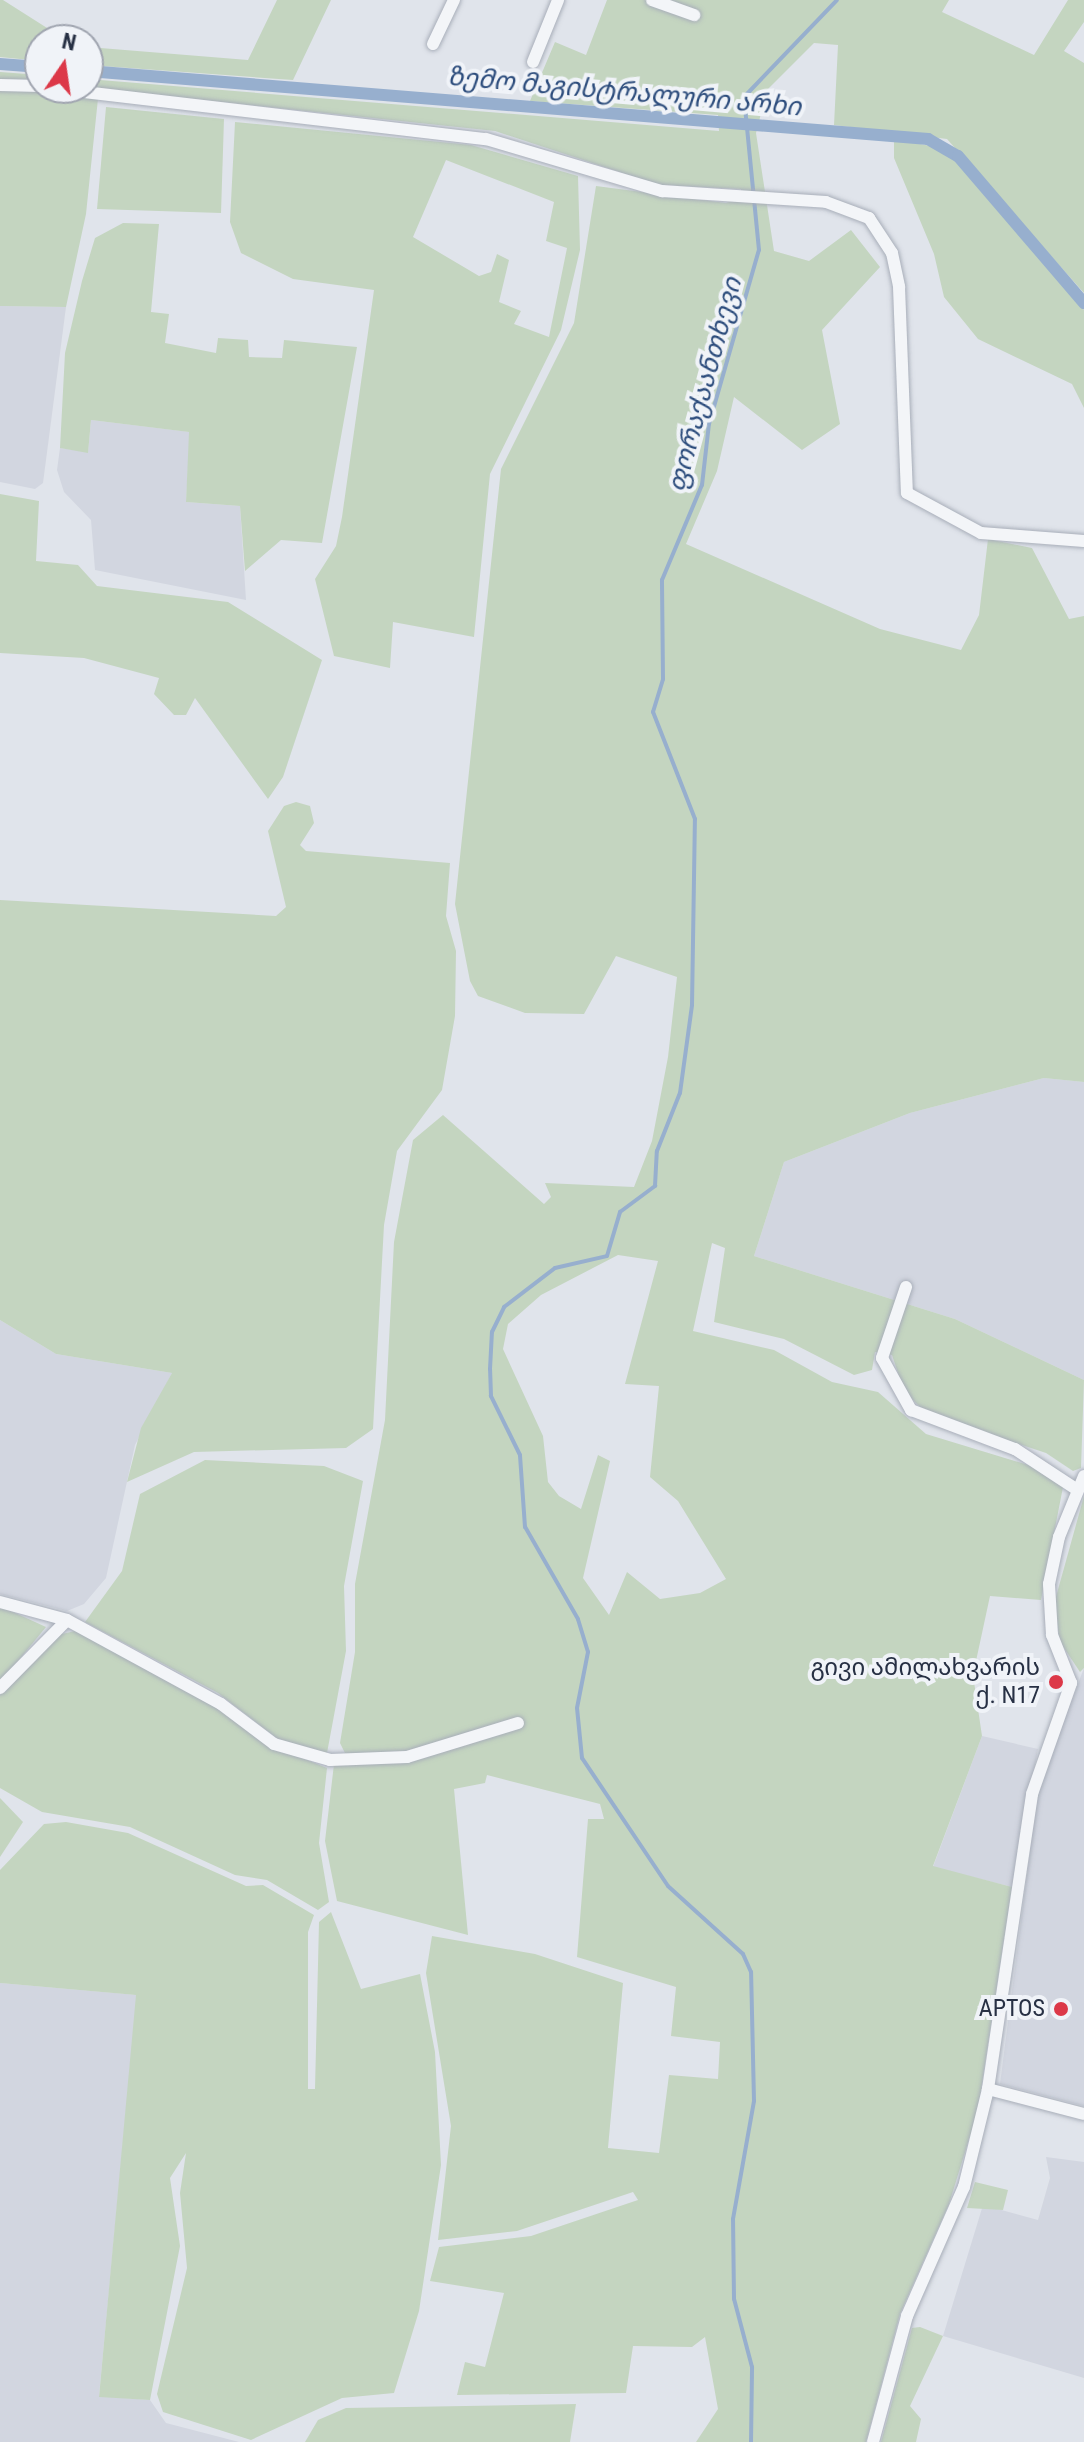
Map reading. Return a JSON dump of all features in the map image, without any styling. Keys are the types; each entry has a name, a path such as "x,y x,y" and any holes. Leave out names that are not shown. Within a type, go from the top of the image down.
{"street":[{"path":"433,44 454,0"},
{"path":"533,62 558,0"},
{"path":"652,0 694,15"},
{"path":"0,85 24,86"},
{"path":"104,94 486,139 628,184 826,202 869,218 892,253 907,411 906,479 916,503 981,533 1084,541"},
{"path":"906,1287 882,1358 911,1410 1025,1454 1076,1489"},
{"path":"873,2442 907,2316 964,2187 988,2089 1032,1794 1071,1683 1048,1614 1052,1560 1076,1489 1084,1476"},
{"path":"0,1602 67,1620 221,1704 274,1744 318,1758 407,1757 518,1723"},
{"path":"0,1688 67,1620"},
{"path":"988,2089 1084,2114"}],"shaded area":[{"path":"0,306 66,307 43,483 35,489 0,482"},
{"path":"91,420 190,432 186,502 240,506 246,600 95,570 91,520 64,492 57,470 60,448 88,452"},
{"path":"1044,1078 1084,1082 1084,1380 955,1319 754,1256 784,1162 910,1113"},
{"path":"0,1320 56,1354 172,1373 135,1445 106,1578 84,1604 67,1611 0,1594"},
{"path":"1084,1668 1084,2106 1000,2084 1038,1789"},
{"path":"982,1736 1038,1749 1012,1887 933,1867"},
{"path":"0,1983 137,1995 99,2396 150,2400 166,2423 239,2442 0,2442"},
{"path":"1046,2157 1084,2162 1084,2378 943,2336 983,2205 1038,2220 1050,2178"}],"green space":[{"path":"0,0 3,0 41,24 24,24 24,59 0,57"},
{"path":"277,0 331,0 293,80 104,66 104,48 248,60"},
{"path":"607,0 949,0 942,12 1034,55 1068,0 1084,0 1084,22 1064,51 1084,63 1084,293 947,139 834,125 838,45 814,43 767,90 756,133 774,251 809,261 851,230 880,267 822,330 840,424 802,450 734,397 717,471 686,544 880,629 961,650 979,615 988,539 1032,548 1069,619 1084,616 1084,1082 1044,1078 910,1113 784,1162 754,1256 955,1319 1084,1380 1081,1468 1073,1471 1046,1453 926,1413 904,1391 892,1355 875,1352 872,1370 854,1375 784,1339 714,1322 725,1248 712,1243 693,1331 774,1350 832,1382 878,1392 926,1434 1051,1472 1063,1487 1041,1600 990,1596 973,1675 982,1736 933,1866 1012,1887 978,2110 949,2204 900,2314 866,2442 696,2442 718,2409 705,2337 692,2347 633,2346 626,2393 457,2395 465,2362 485,2367 504,2293 430,2281 439,2247 531,2236 638,2200 633,2192 517,2231 438,2240 451,2126 426,1973 432,1936 535,1954 623,1983 608,2148 659,2153 669,2075 718,2079 720,2042 671,2036 676,1987 577,1957 588,1819 604,1819 600,1804 487,1775 485,1783 454,1789 468,1935 337,1901 325,1841 334,1764 419,1750 346,1755 340,1743 355,1652 355,1584 385,1420 394,1242 413,1140 443,1115 544,1204 551,1197 545,1183 634,1187 652,1141 668,1057 677,977 616,956 584,1014 525,1013 478,996 470,981 455,904 501,469 574,323 596,186 726,203 741,198 741,189 659,185 495,131 104,90 104,80 719,131 718,115 530,101 555,42 586,55","holes":["618,1255 658,1261 625,1384 659,1386 650,1477 678,1501 726,1579 700,1593 660,1599 627,1572 609,1615 583,1578 610,1461 598,1455 581,1509 559,1496 548,1482 543,1436 503,1349 508,1324 541,1295"]},
{"path":"0,72 24,74 24,104 97,104 86,214 66,307 0,306"},
{"path":"106,107 224,119 221,213 97,209"},
{"path":"235,122 471,145 578,176 580,250 561,330 490,474 474,637 393,622 390,668 334,656 315,579 336,546 342,517 374,290 293,279 241,253 230,222","holes":["446,160 554,202 546,241 567,248 549,337 514,324 521,311 499,302 509,260 497,254 491,272 479,276 413,237"]},
{"path":"894,139 946,149 1084,310 1084,408 1072,384 978,339 944,297 934,254 894,158"},
{"path":"123,223 159,224 151,312 169,314 165,343 216,353 218,338 248,340 249,357 282,358 284,340 357,347 322,543 281,540 245,571 240,506 186,502 189,432 91,420 88,453 60,448 65,353 82,281 95,238"},
{"path":"0,494 39,501 36,561 78,565 97,586 228,602 322,660 283,777 268,799 195,698 186,715 174,715 154,694 159,678 84,658 0,653"},
{"path":"296,802 310,806 314,823 300,845 306,851 450,863 446,916 456,951 455,1016 442,1090 397,1151 384,1225 373,1429 346,1448 194,1452 127,1482 141,1428 172,1373 56,1354 0,1320 0,900 276,916 286,907 268,831 284,806"},
{"path":"205,1460 324,1466 363,1481 344,1586 346,1651 327,1753 283,1743 218,1693 85,1622 122,1571 140,1494"},
{"path":"1084,1496 1084,1668 1080,1672 1060,1642 1054,1604"},
{"path":"0,1606 46,1627 0,1683"},
{"path":"79,1630 227,1712 260,1741 327,1768 319,1843 329,1902 318,1910 267,1880 235,1875 130,1827 42,1812 0,1788 0,1695 58,1635"},
{"path":"0,1798 23,1822 0,1857"},
{"path":"66,1822 128,1833 246,1886 263,1885 314,1915 308,1932 308,2089 315,2089 319,1922 331,1912 361,1989 420,1974 435,2052 441,2165 419,2311 394,2393 342,2398 251,2440 163,2412 157,2394 187,2268 180,2193 186,2153 170,2178 180,2246 150,2400 99,2397 136,1995 0,1983 0,1870 44,1824"},
{"path":"975,2182 1008,2190 1003,2210 967,2208"},
{"path":"920,2327 943,2336 910,2406 921,2419 916,2442 881,2442 912,2328"},
{"path":"576,2404 570,2442 305,2442 318,2420 346,2408"}],"waterway":[{"name":"ფორაქაანთხევი","path":"751,2442 752,2367 734,2299 733,2219 754,2101 751,1972 743,1954 668,1886 582,1758 577,1708 588,1652 578,1619 525,1527 520,1455 491,1396 490,1369 492,1332 504,1307 555,1268 607,1256 620,1212 655,1186 657,1151 680,1093 692,1005 695,819 653,712 663,679 662,580 702,485 709,424 759,250 744,97 837,0"},
{"name":"ზემო მაგისტრალური არხი","path":"0,64 24,66"},
{"name":"ზემო მაგისტრალური არხი","path":"104,72 928,139 958,156 1084,303"}],"place":[{"name":"გივი ამილახვარის ქ. N17","path":"1056,1682"},
{"name":"APTOS","path":"1061,2009"}]}
